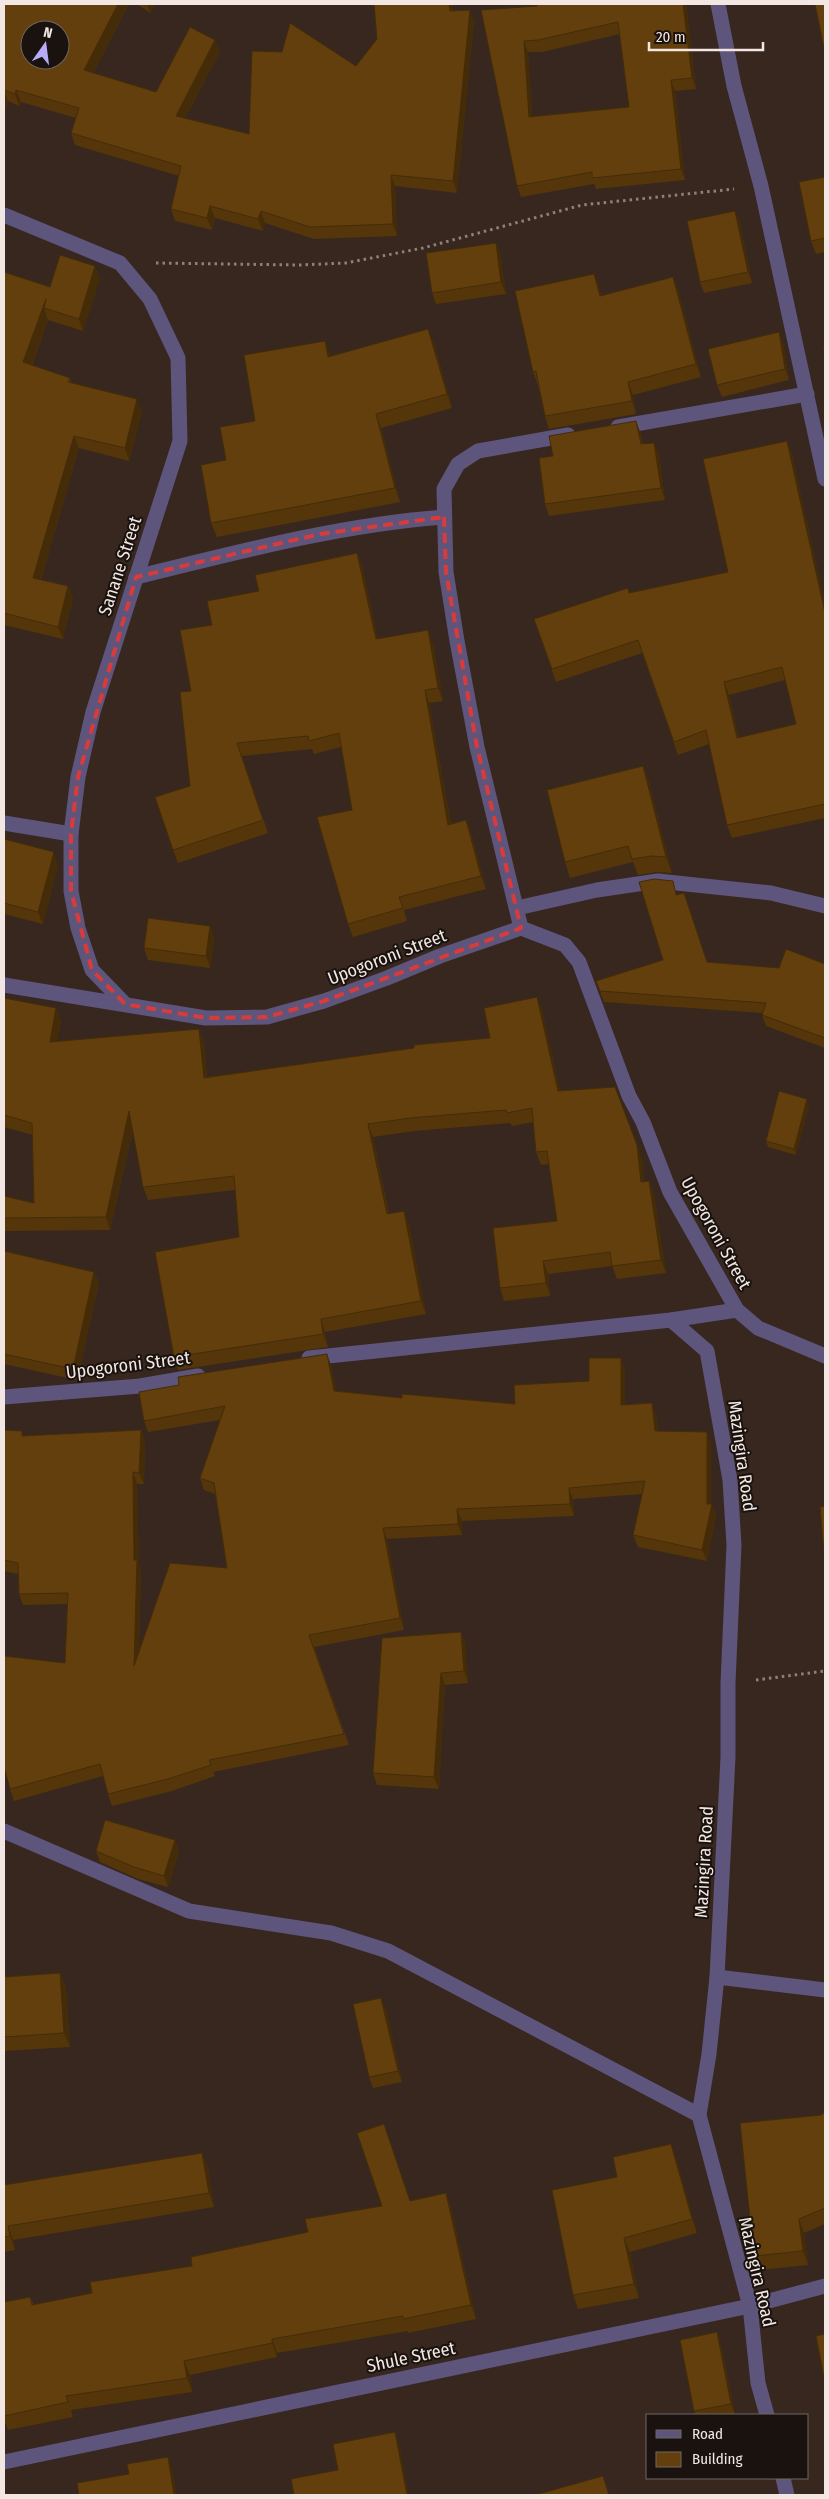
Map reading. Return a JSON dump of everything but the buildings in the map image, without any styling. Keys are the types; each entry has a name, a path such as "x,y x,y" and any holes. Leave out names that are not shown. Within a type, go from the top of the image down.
{"street":[{"path":"718,4 734,86 761,186 825,479"},
{"name":"Sanane Street","path":"4,215 120,263 150,299 178,358 180,441 92,712 78,777 71,834 71,891 78,928 92,970 125,1004"},
{"path":"604,429 807,394"},
{"path":"521,928 477,747 457,641 446,572 444,489 458,464 478,450 584,432"},
{"path":"136,577 320,534 396,521 444,517"},
{"path":"4,823 71,834"},
{"path":"517,908 596,890 658,881 771,892 825,906"},
{"name":"Upogoroni Street","path":"4,985 206,1018 267,1016 324,1001 440,956 521,928 564,946 579,962 630,1096 643,1122 670,1192 737,1310 671,1320 292,1361"},
{"path":"737,1310 758,1328 825,1356"},
{"name":"Mazingira Road","path":"671,1320 707,1351 730,1480 734,1545 728,1683 728,1756 717,1978 708,2063 699,2115 750,2306 758,2383 767,2414"},
{"name":"Upogoroni Street","path":"4,1397 140,1386 216,1373"},
{"path":"4,1831 189,1911 331,1933 388,1951 699,2115"},
{"path":"717,1978 825,1990"},
{"name":"Shule Street","path":"4,2462 750,2306 825,2286"},
{"path":"783,2479 787,2495"}],"path":[{"path":"120,263 299,265 346,263 423,248 582,205 761,186"},
{"path":"728,1683 825,1671"}],"highlighted area":[{"path":"444,517 446,572 477,747 521,928 324,1001 267,1017 206,1018 125,1004 92,970 71,891 71,834 78,777 136,577 320,534"}]}
